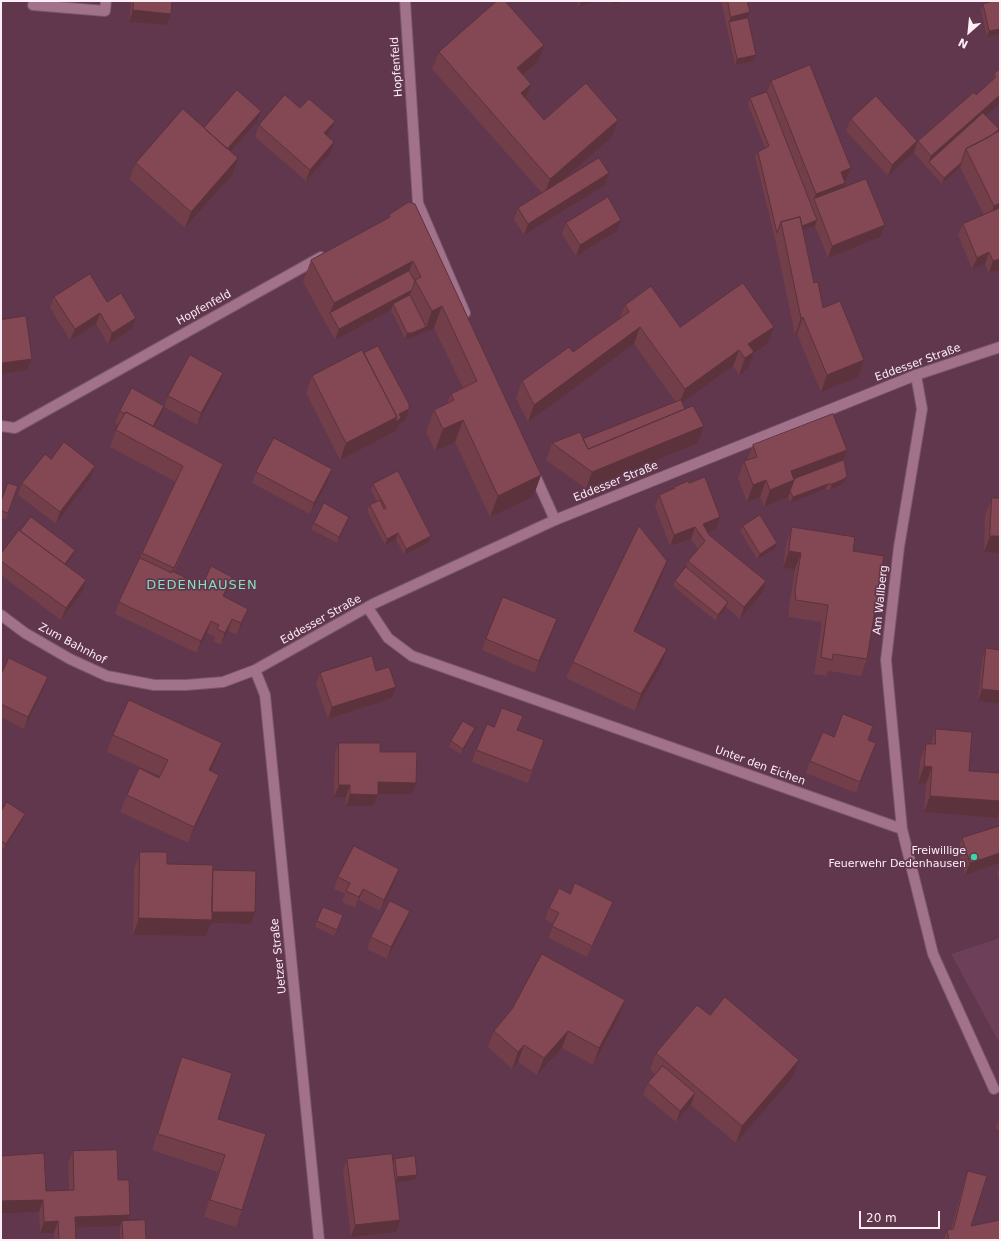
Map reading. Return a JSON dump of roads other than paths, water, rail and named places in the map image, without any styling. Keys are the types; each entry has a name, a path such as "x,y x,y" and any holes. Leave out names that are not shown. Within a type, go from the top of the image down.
{"street":[{"path":"33,5 105,11 106,1"},
{"name":"Hopfenfeld","path":"405,1 414,205 470,325"},
{"name":"Hopfenfeld","path":"1,426 15,428 330,252"},
{"name":"Eddesser Straße","path":"255,670 368,608 555,520 916,375 1000,347"},
{"name":"Am Wallberg","path":"902,829 886,660 899,547 922,409 916,375"},
{"path":"530,463 555,520"},
{"name":"Unter den Eichen","path":"368,608 388,638 412,656 902,829"},
{"name":"Zum Bahnhof","path":"1,615 25,633 70,659 107,676 154,685 186,685 223,682 255,670"},
{"name":"Uetzer Straße","path":"255,670 265,695 319,1240"},
{"path":"902,829 933,954 994,1089"}],"place":[{"name":"Freiwillige Feuerwehr Dedenhausen","path":"974,857"}],"district":[{"name":"DEDENHAUSEN","path":"202,586"}]}
